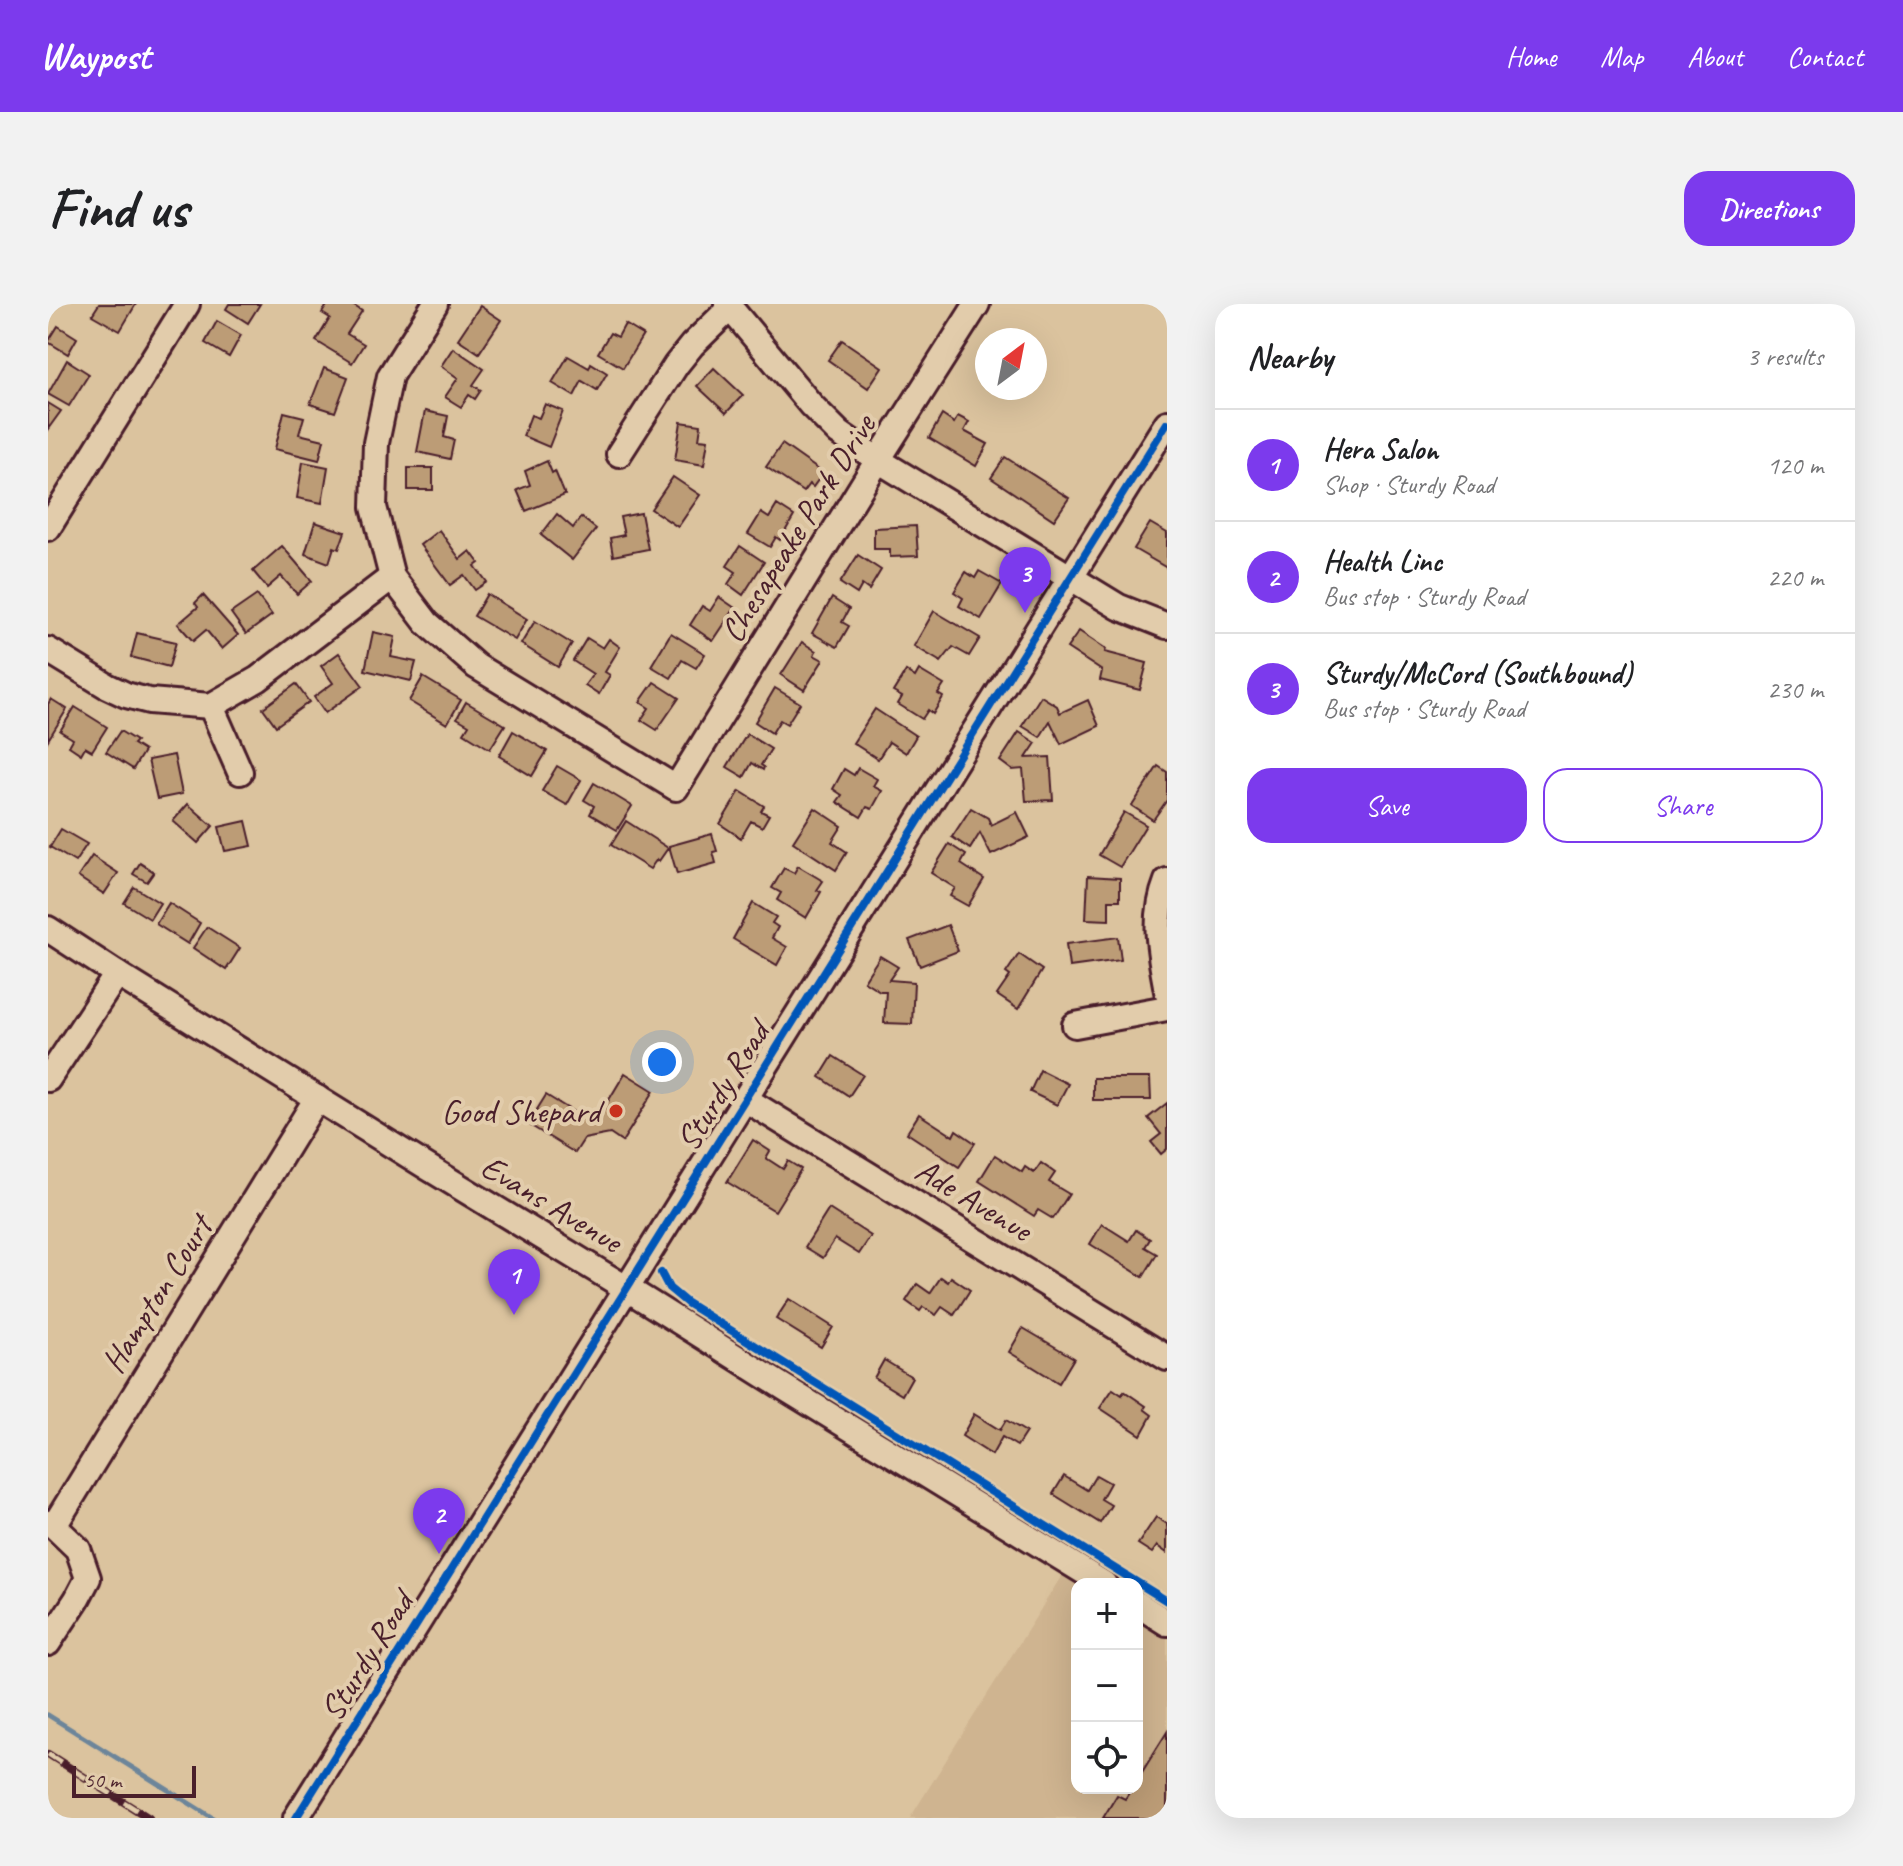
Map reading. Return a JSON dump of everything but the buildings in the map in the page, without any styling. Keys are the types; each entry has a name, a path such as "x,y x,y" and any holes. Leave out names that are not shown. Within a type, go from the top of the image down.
{"street":[{"path":"48,528 187,304"},
{"path":"48,650 126,695 149,701 211,706 258,679 392,577 374,507 376,443 390,376 435,304"},
{"name":"Chesapeake Park Drive","path":"392,577 427,623 476,666 676,788 977,304"},
{"path":"619,454 676,365 728,306 811,405 839,433 1119,607 1167,626"},
{"name":"Sturdy Road","path":"296,1818 1167,423"},
{"path":"211,706 240,772"},
{"path":"1167,881 1159,910 1157,934 1167,991"},
{"name":"Evans Avenue","path":"48,929 1094,1578"},
{"path":"48,1079 117,974"},
{"path":"1075,1025 1167,1008"},
{"name":"Hampton Court","path":"51,1524 317,1098"},
{"name":"Ade Avenue","path":"745,1099 1167,1358"},
{"path":"48,1643 88,1578 78,1549 51,1524"},
{"path":"1143,1608 1167,1623"}],"shaded area":[{"path":"1064,1572 1074,1578 1071,1578 1071,1794 1143,1794 1143,1621 1167,1636 1167,1818 910,1818"}],"waterway":[{"path":"48,1715 213,1818"}],"railway":[{"path":"48,1754 149,1818"}],"cycle path":[{"path":"296,1818 1167,423"},
{"path":"661,1273 669,1288 687,1303 1167,1601"}],"place":[{"name":"Sturdy/McCord (Southbound)","path":"1025,613"},
{"name":"Good Shepard","path":"616,1111"},
{"name":"Hera Salon","path":"514,1315"},
{"name":"Health Linc","path":"439,1554"}]}
